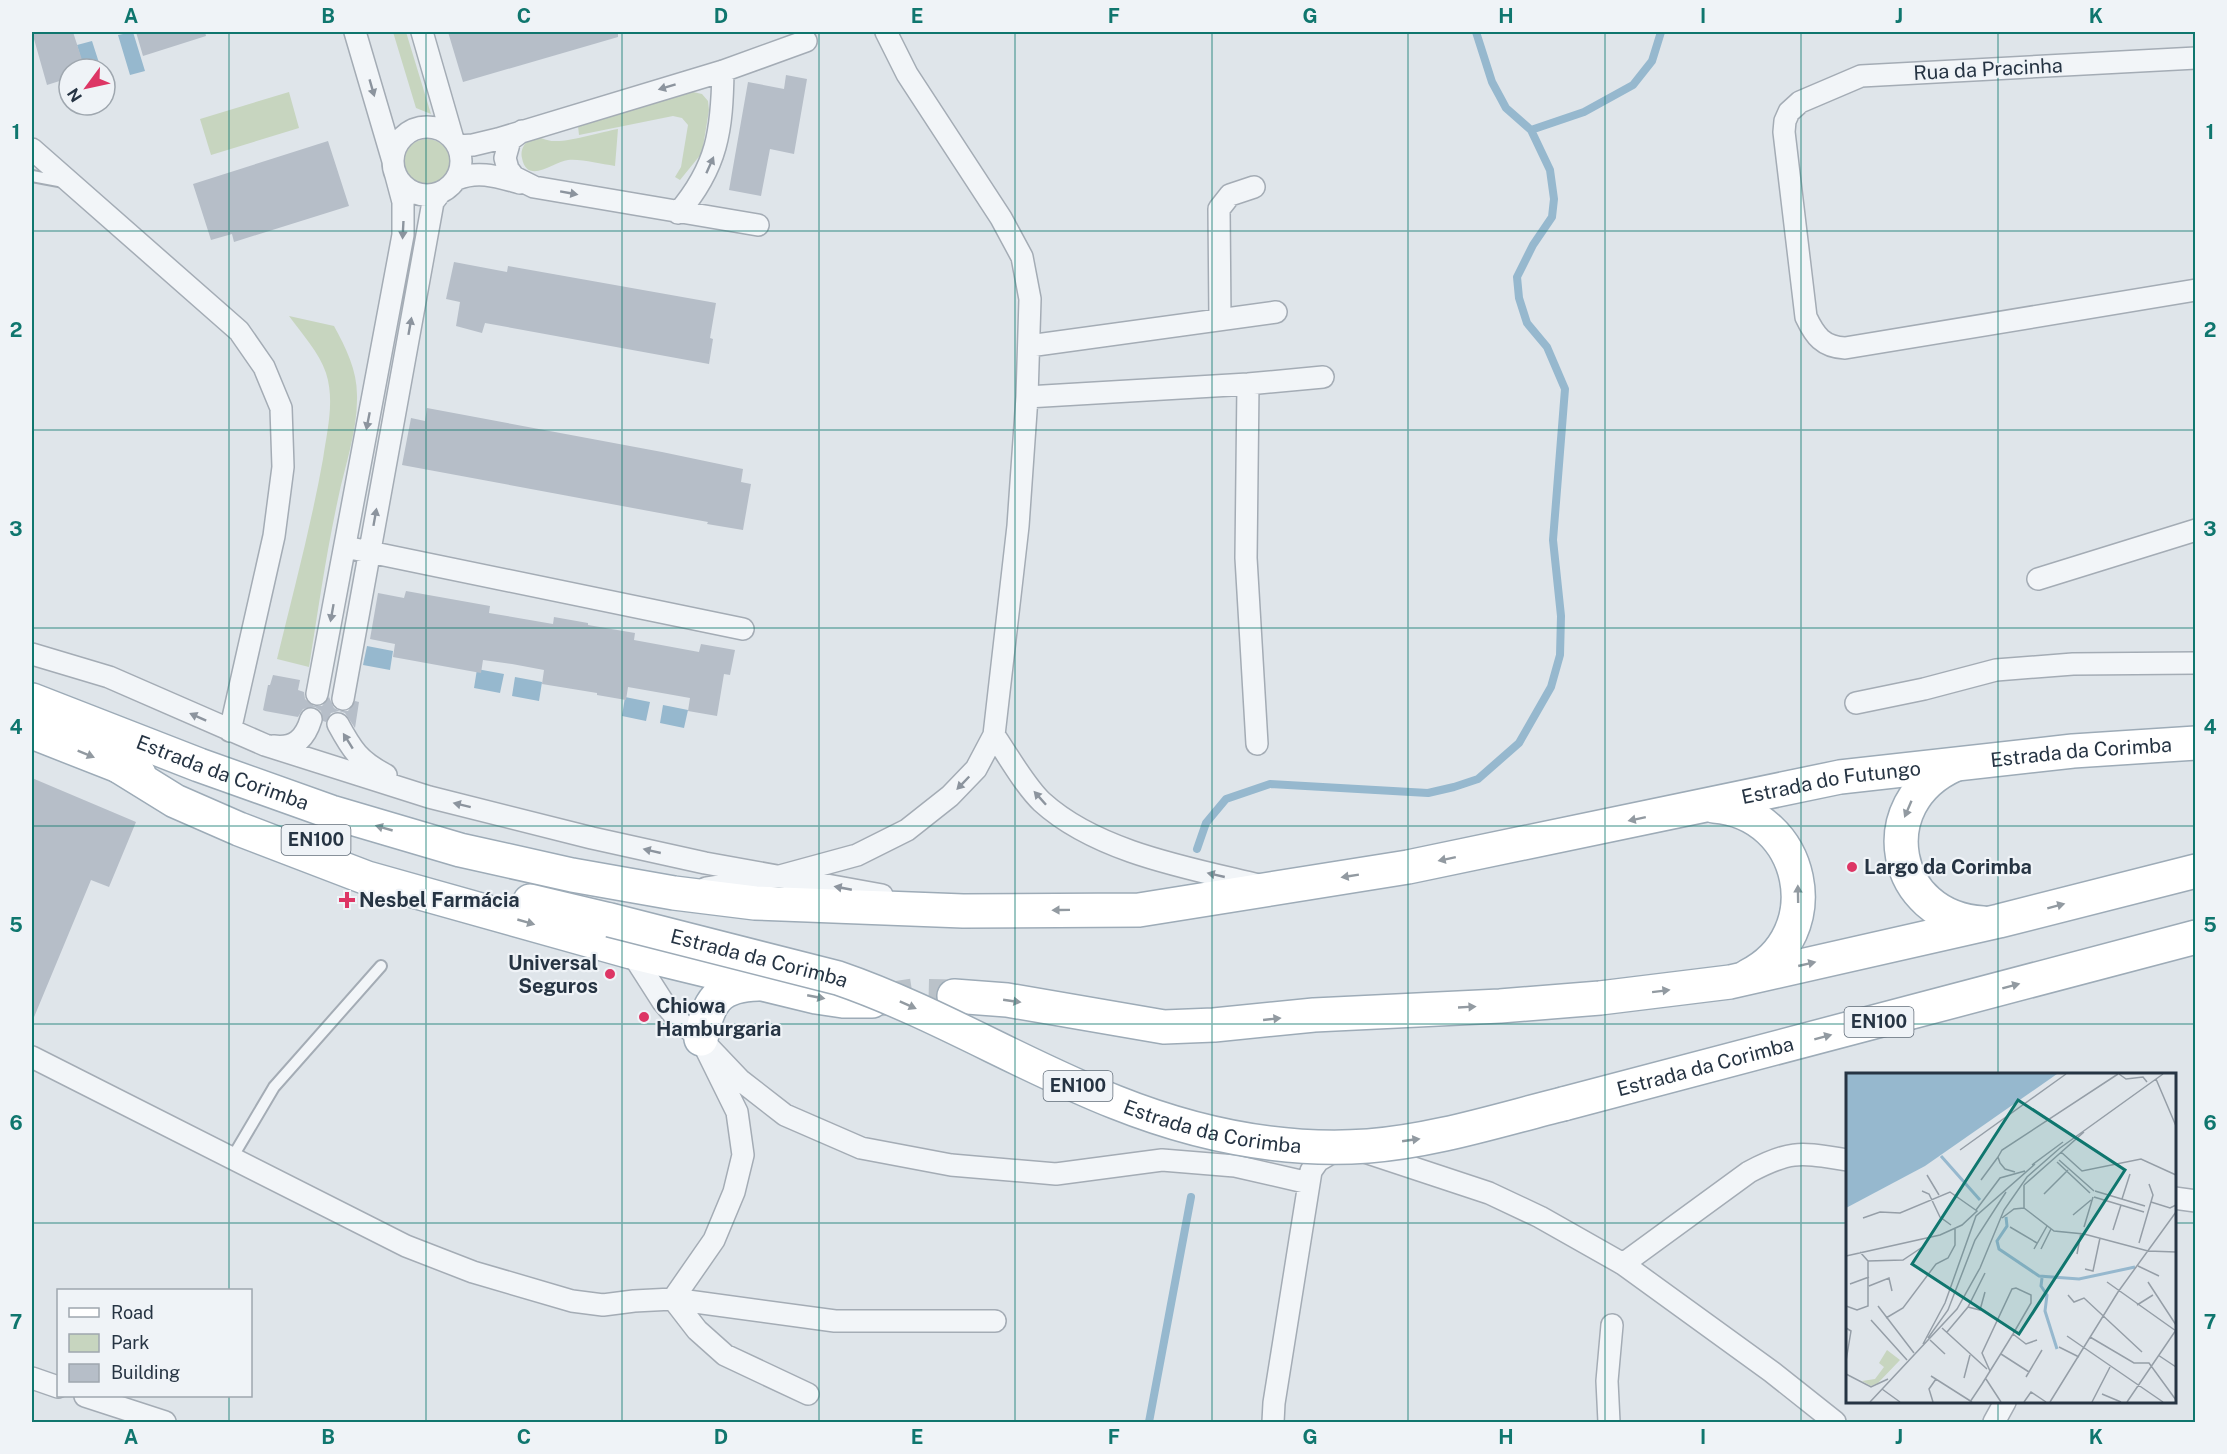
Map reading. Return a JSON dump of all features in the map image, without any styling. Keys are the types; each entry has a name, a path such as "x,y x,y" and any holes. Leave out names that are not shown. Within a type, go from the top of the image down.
{"main road":[{"name":"Estrada da Corimba","path":"32,700 199,765 331,812 460,850 572,875 674,893 755,903 963,911 1139,910 1408,867 1695,807"},
{"name":"Estrada da Corimba","path":"32,732 278,828 379,860 838,978 870,989 953,1025 1060,1078 1115,1102 1172,1123 1235,1139 1299,1146 1368,1146 1433,1137 2196,937"},
{"name":"Estrada da Corimba","path":"1968,762 2073,751 2196,744"},
{"name":"Estrada do Futungo","path":"1695,807 1840,777 1968,762"},
{"path":"1968,762 1955,765 1931,778 1913,798 1902,830 1902,857 1915,888 1934,907 1959,920 1986,923 1999,921"},
{"name":"Estrada da Corimba","path":"120,767 186,805 239,829 367,878 631,952 816,997 843,1001 872,1001"},
{"path":"1695,807 1723,807 1751,816 1763,824 1783,845 1793,864 1798,885 1797,914 1787,940 1768,963 1757,971 1730,982"},
{"path":"954,996 1007,1000 1164,1028 1314,1014 1500,1006 1600,998 1730,982 1999,921 2196,872"},
{"name":"EN100","path":"701,1040 706,1013 719,994 740,984 764,983"}],"street":[{"path":"317,694 403,235 403,202 355,32"},
{"path":"422,32 461,157 461,168 457,179"},
{"path":"674,893 780,876 857,855 907,830 950,796 976,770 994,735 1018,526 1027,397 1030,299 1022,257 1001,218 907,74 887,32"},
{"path":"440,193 418,194 408,189 400,182 394,167 394,150 400,139 419,127 431,126 442,130 455,141 473,145 723,70 806,40"},
{"name":"Rua da Pracinha","path":"2196,58 1862,75 1800,102 1785,121 1784,132 1806,317 1813,332 1823,343 1833,347 1845,348 2196,290"},
{"path":"678,213 700,184 715,154 722,109 723,70"},
{"path":"525,130 510,140 504,158 514,177 534,187"},
{"path":"32,149 239,331 264,367 281,408 283,467 274,536 230,731"},
{"path":"343,699 433,202 440,193 457,179 477,173 534,187 758,225"},
{"path":"1220,319 1219,209 1230,195 1254,187"},
{"path":"1029,346 1276,312"},
{"path":"1027,397 1248,384 1323,377"},
{"path":"1248,384 1246,558 1257,744"},
{"path":"2038,579 2196,530"},
{"path":"344,547 742,628"},
{"path":"32,654 109,677 265,745 429,797 705,863 963,911"},
{"path":"1856,703 1924,689 1996,669 2073,664 2196,663"},
{"path":"265,745 286,748 296,743 304,737 311,719"},
{"path":"338,724 350,746 366,764 429,797"},
{"path":"994,735 1040,800 1067,822 1096,837 1161,860 1273,888"},
{"path":"631,952 663,1002 681,1023 740,1080 785,1114 861,1149 951,1165 1056,1174 1162,1160 1235,1166 1309,1183"},
{"path":"673,1299 714,1240 734,1192 743,1155 737,1112 701,1040"},
{"path":"32,1057 406,1246 473,1272 572,1301 603,1305 634,1300 673,1299 835,1321 995,1321"},
{"path":"1273,1422 1274,1403 1311,1171 1318,1161 1330,1154 1353,1148 1489,1193 1540,1217 1623,1264 1772,1372 1835,1422"},
{"path":"1623,1264 1749,1172 1771,1160 1802,1153 1846,1160"},
{"path":"2176,1198 2196,1201"},
{"path":"673,1299 697,1330 725,1355 808,1394"},
{"path":"1609,1422 1607,1381 1611,1325"},
{"path":"32,1377 57,1387"},
{"path":"91,1397 165,1422"},
{"path":"1994,1422 2004,1403"}],"lane":[{"path":"32,176 69,183"},
{"path":"232,1158 274,1087 381,966"}],"green space":[{"path":"393,32 406,32 431,114 416,108"},
{"path":"289,92 299,128 211,155 200,119"},
{"path":"693,92 702,94 708,101 709,110 702,153 680,180 675,177 681,167 688,125 682,118 673,116 579,135 578,126"},
{"path":"618,129 615,166 568,160 535,171 525,166 522,158 525,144 534,138 561,141"},
{"path":"427,139 443,146 450,162 443,178 427,185 411,178 404,162 411,146"},
{"path":"289,316 334,326 350,359 357,386 357,408 353,434 330,541 309,667 277,659 318,484 328,427 330,394 326,373 319,358"}],"water":[{"path":"133,32 145,71 130,75 118,35"},
{"path":"92,41 97,57 80,57 77,45"},
{"path":"367,646 393,651 390,670 363,665"},
{"path":"477,669 504,674 500,693 474,688"},
{"path":"515,677 542,682 539,701 512,696"},
{"path":"625,697 650,702 646,721 622,716"},
{"path":"663,705 688,710 684,728 660,723"}],"building":[{"path":"32,32 73,32 81,57 57,57 57,82 47,85"},
{"path":"136,32 205,32 206,36 143,56"},
{"path":"448,32 618,32 618,37 463,82"},
{"path":"786,75 807,79 794,154 770,149 761,196 729,190 748,82 784,89"},
{"path":"328,141 349,206 234,242 232,234 211,240 193,184"},
{"path":"454,262 507,272 508,266 716,303 710,338 713,339 709,364 485,323 482,333 456,326 460,302 446,299"},
{"path":"427,408 743,469 741,482 751,484 743,530 402,465 411,418 425,421"},
{"path":"406,591 490,606 489,613 553,624 554,617 588,623 588,625 635,633 634,640 699,652 701,644 735,650 730,675 724,674 717,716 688,711 690,698 628,687 626,700 542,684 544,670 512,664 483,660 481,673 393,657 395,644 370,639 378,593 404,598"},
{"path":"273,675 300,680 298,690 304,692 305,699 314,706 322,706 329,697 334,708 348,711 355,701 359,702 355,728 345,713 339,711 331,713 326,722 323,721 321,711 315,707 303,709 298,717 263,710 268,685"},
{"path":"32,778 136,822 109,887 91,880 32,1022"}],"waterway":[{"path":"1197,849 1206,823 1226,799 1270,784 1428,793 1478,779 1519,743 1551,687 1560,655 1561,616 1553,540 1565,389 1547,347 1527,323 1519,298 1517,277 1533,245 1552,217 1554,199 1550,170 1531,130 1506,108 1492,82 1476,32"},
{"path":"1531,130 1584,112 1633,85 1652,61 1661,32"},
{"path":"1149,1422 1191,1197"}],"tunnel":[{"path":"880,1000 913,995 954,996"}],"place":[{"name":"Largo da Corimba","path":"1852,867"},
{"name":"Nesbel Farmácia","path":"347,900"},
{"name":"Universal Seguros","path":"610,974"},
{"name":"Chiowa Hamburgaria","path":"644,1017"}]}
